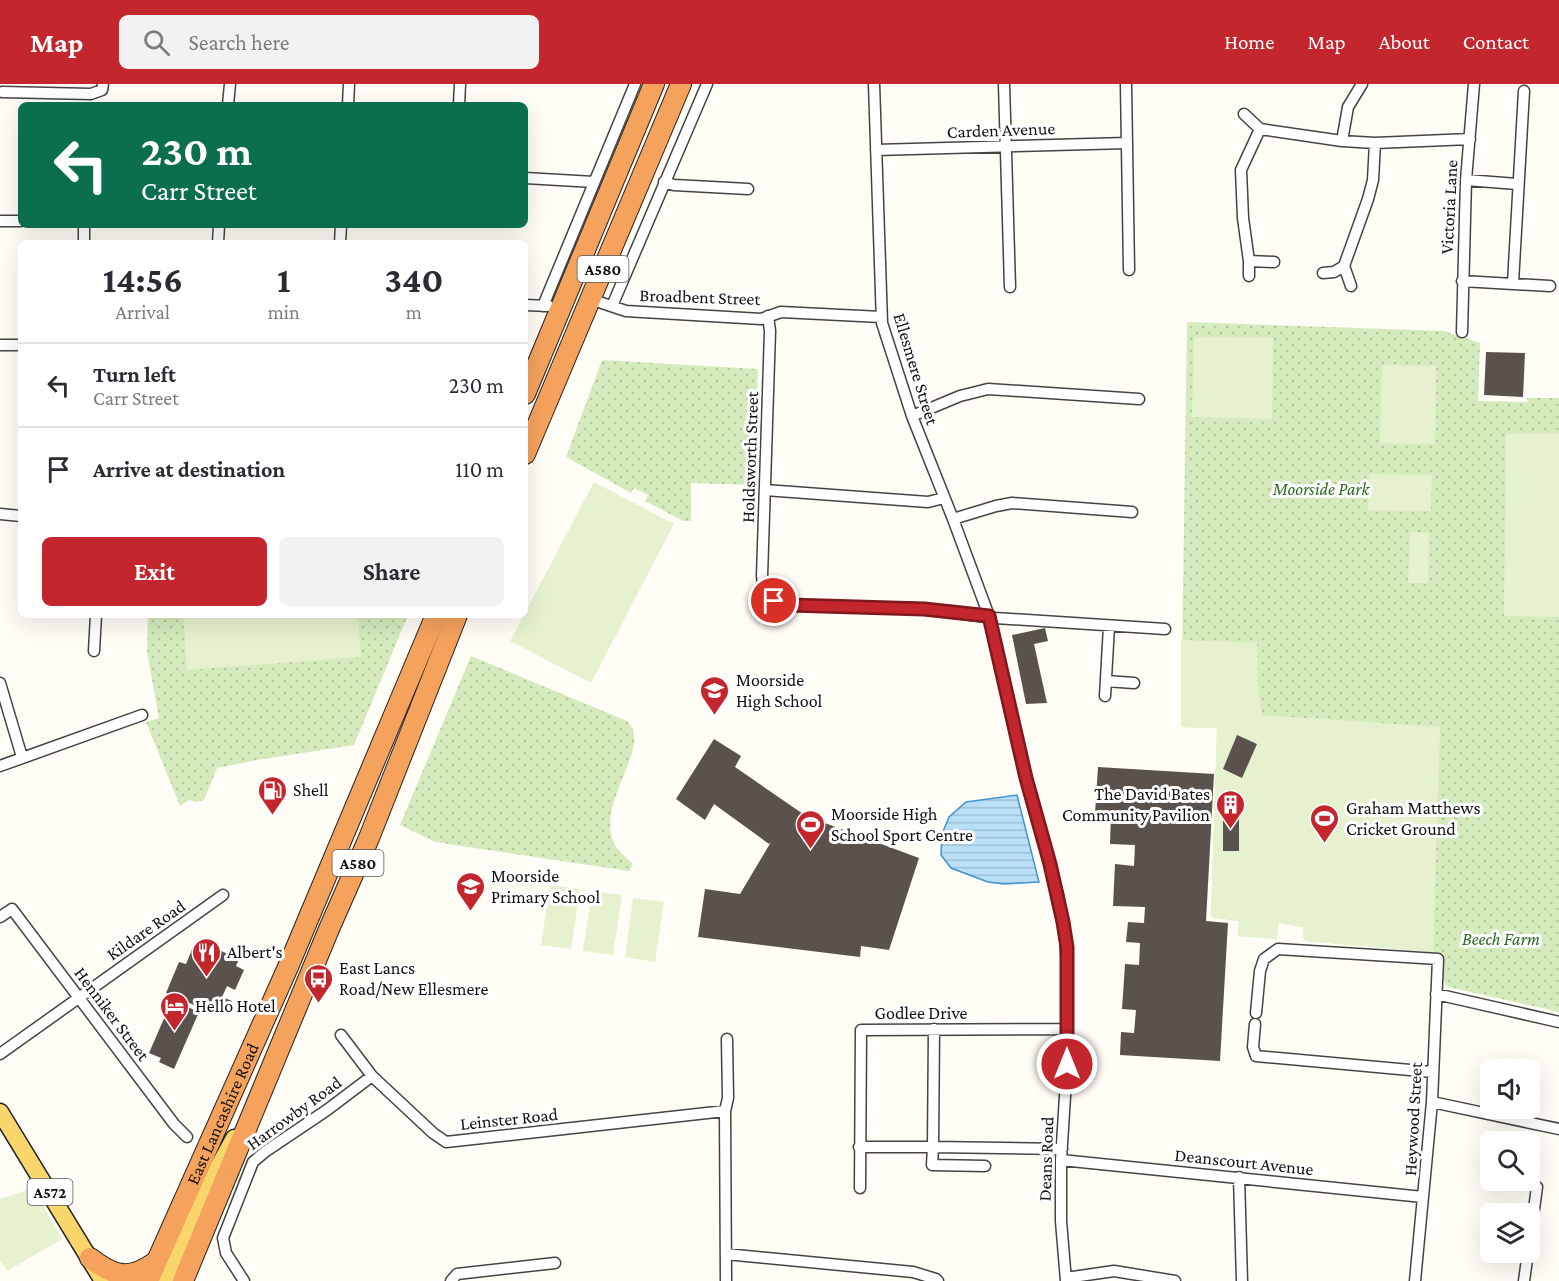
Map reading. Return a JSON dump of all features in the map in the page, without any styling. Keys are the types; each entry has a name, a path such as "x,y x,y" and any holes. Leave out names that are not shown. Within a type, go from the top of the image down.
{"highway":[{"name":"A580","path":"528,384 551,307 654,84"},
{"name":"A580","path":"528,447 681,84"},
{"name":"East Lancashire Road","path":"151,1272 288,967 435,618"},
{"name":"East Lancashire Road","path":"183,1281 253,1109 369,838 456,618"},
{"path":"90,1258 107,1270 123,1276 151,1272"}],"main road":[{"path":"165,1281 206,1189 253,1109"},
{"name":"A572","path":"0,1112 104,1281"}],"street":[{"path":"2,92 91,94 102,90 103,84"},
{"path":"228,102 230,84"},
{"path":"348,102 349,84"},
{"path":"459,102 460,84"},
{"path":"528,305 551,307 594,182 635,84"},
{"path":"612,306 706,84"},
{"name":"Ellesmere Street","path":"874,84 881,317 912,416 989,616"},
{"path":"1005,84 1010,287"},
{"path":"1126,84 1128,270"},
{"path":"1342,141 1348,107 1362,84"},
{"name":"Victoria Lane","path":"1462,332 1466,180 1474,84"},
{"path":"1513,283 1524,92"},
{"path":"1244,114 1260,129 1342,141 1375,143 1470,139"},
{"path":"1249,276 1241,170 1260,129"},
{"name":"Carden Avenue","path":"876,150 1127,143"},
{"path":"1351,286 1344,266 1373,180 1375,143"},
{"path":"528,178 594,182"},
{"path":"1466,180 1517,184"},
{"path":"664,182 674,185 748,189"},
{"path":"0,221 18,221"},
{"path":"1249,261 1274,262"},
{"path":"1323,273 1334,272 1344,266"},
{"path":"1462,281 1550,286"},
{"name":"Broadbent Street","path":"590,299 626,310 761,319 781,312 881,317"},
{"name":"Holdsworth Street","path":"768,316 770,331 762,583 769,598 789,605 924,609 989,616"},
{"path":"0,345 17,345"},
{"path":"912,416 960,396 988,390 1139,399"},
{"path":"765,490 928,502 944,498"},
{"path":"953,519 1012,503 1132,512"},
{"path":"0,514 18,516"},
{"path":"989,616 1165,630"},
{"name":"Deans Road","path":"989,616 1026,778 1058,895 1067,947 1067,1064 1061,1154 1061,1221 1066,1279"},
{"path":"94,651 96,618"},
{"path":"1105,696 1109,626"},
{"path":"1106,681 1134,683"},
{"path":"0,683 22,757"},
{"path":"0,766 142,715"},
{"name":"Kildare Road","path":"0,1054 223,896"},
{"name":"Henniker Street","path":"0,917 12,909 174,1124 187,1137"},
{"name":"Heywood Street","path":"1415,1281 1432,1102 1438,959 1278,949 1264,960 1253,1047 1256,1056 1432,1072"},
{"path":"1436,994 1559,1022"},
{"path":"934,1029 932,1165 985,1166"},
{"name":"Godlee Drive","path":"860,1188 861,1030 1067,1029"},
{"name":"Leinster Road","path":"340,1035 372,1076 433,1133 446,1142 725,1111"},
{"path":"726,1281 727,1039"},
{"name":"Harrowby Road","path":"243,1281 226,1253 223,1238 253,1162 263,1152 327,1110 372,1076"},
{"path":"1432,1102 1559,1130"},
{"name":"Deanscourt Avenue","path":"859,1147 972,1148 1061,1154 1239,1177 1423,1197"},
{"path":"971,1166 972,1148"},
{"path":"1239,1177 1242,1281"},
{"path":"726,1254 913,1272 938,1281"},
{"path":"451,1281 457,1274 555,1263"},
{"path":"1524,1281 1526,1263"},
{"path":"1066,1279 1114,1271 1175,1281"}],"green space":[{"name":"Moorside Park","path":"1187,322 1444,331 1480,343 1478,401 1528,402 1527,398 1559,398 1559,1012 1448,987 1442,976 1443,953 1306,941 1303,937 1303,927 1278,923 1277,939 1238,936 1238,921 1211,917 1217,728 1181,727"},
{"path":"1194,337 1273,338 1272,419 1192,417"},
{"path":"602,360 758,369 754,485 691,483 691,521 683,521 645,501 648,495 634,488 631,493 566,457"},
{"path":"1382,365 1436,366 1435,444 1380,443"},
{"path":"1506,434 1559,434 1559,617 1504,616"},
{"path":"1369,474 1432,475 1431,511 1368,510"},
{"path":"594,482 674,524 591,683 510,641 522,618 528,618 528,607"},
{"path":"1410,532 1429,533 1428,583 1408,583"},
{"path":"148,618 407,618 354,745 217,768 204,800 196,802 189,800 180,806 146,722 159,718 147,652"},
{"path":"183,618 358,618 361,657 187,670"},
{"name":"Graham Matthews Cricket Ground","path":"1181,640 1257,643 1258,685 1262,715 1440,727 1433,952 1306,941 1303,937 1303,927 1278,923 1277,939 1238,936 1238,921 1211,917 1217,728 1181,727"},
{"path":"471,656 627,721 633,732 634,745 612,810 610,827 614,843 633,864 629,871 435,842 400,825"},
{"path":"550,885 580,889 571,949 541,945"},
{"path":"592,891 622,895 613,955 583,951"},
{"path":"633,898 664,902 655,962 625,957"},
{"path":"33,1188 62,1239 7,1271 0,1260 0,1199"}],"water":[{"path":"1017,795 1039,882 1004,884 988,882 951,868 941,855 942,834 949,817 966,802"}],"building":[{"path":"1486,352 1525,353 1523,397 1484,395"},
{"path":"1045,628 1048,641 1034,644 1047,703 1026,704 1012,635"},
{"path":"1237,735 1257,744 1242,778 1223,769"},
{"path":"714,739 741,756 735,767 806,816 919,858 889,950 861,946 860,957 698,937 705,889 740,894 771,842 769,844 714,804 705,820 676,799"},
{"path":"1098,767 1214,774 1206,921 1228,923 1220,1061 1120,1055 1121,1032 1134,1033 1136,1010 1122,1009 1125,964 1139,965 1140,943 1126,942 1128,922 1144,923 1145,907 1113,906 1115,864 1134,866 1135,845 1110,844 1111,814 1095,813"},
{"name":"The David Bates Community Pavilion","path":"1230,794 1239,794 1239,851 1223,851 1223,807 1229,807"},
{"name":"Albert's","path":"201,942 239,959 236,966 244,970 235,990 227,986 222,997 232,1001 226,1014 217,1009 215,1014 166,993 179,962 186,964 193,947 198,949"},
{"name":"Hello Hotel","path":"172,1000 199,1012 174,1069 159,1062 161,1058 149,1053"}],"place":[{"name":"Moorside High School","path":"715,716"},
{"name":"Shell","path":"272,816"},
{"name":"The David Bates Community Pavilion","path":"1231,830"},
{"name":"Graham Matthews Cricket Ground","path":"1325,844"},
{"name":"Moorside High School Sport Centre","path":"810,850"},
{"name":"Moorside Primary School","path":"470,912"},
{"name":"Albert's","path":"206,978"},
{"name":"East Lancs Road/New Ellesmere","path":"318,1004"},
{"name":"Hello Hotel","path":"174,1032"}],"route":[{"path":"774,601 789,605 924,609 989,616 1026,778 1058,895 1063,922 1067,947 1067,1064"}],"park label":[{"name":"Beech Farm","path":"1501,939"}]}
